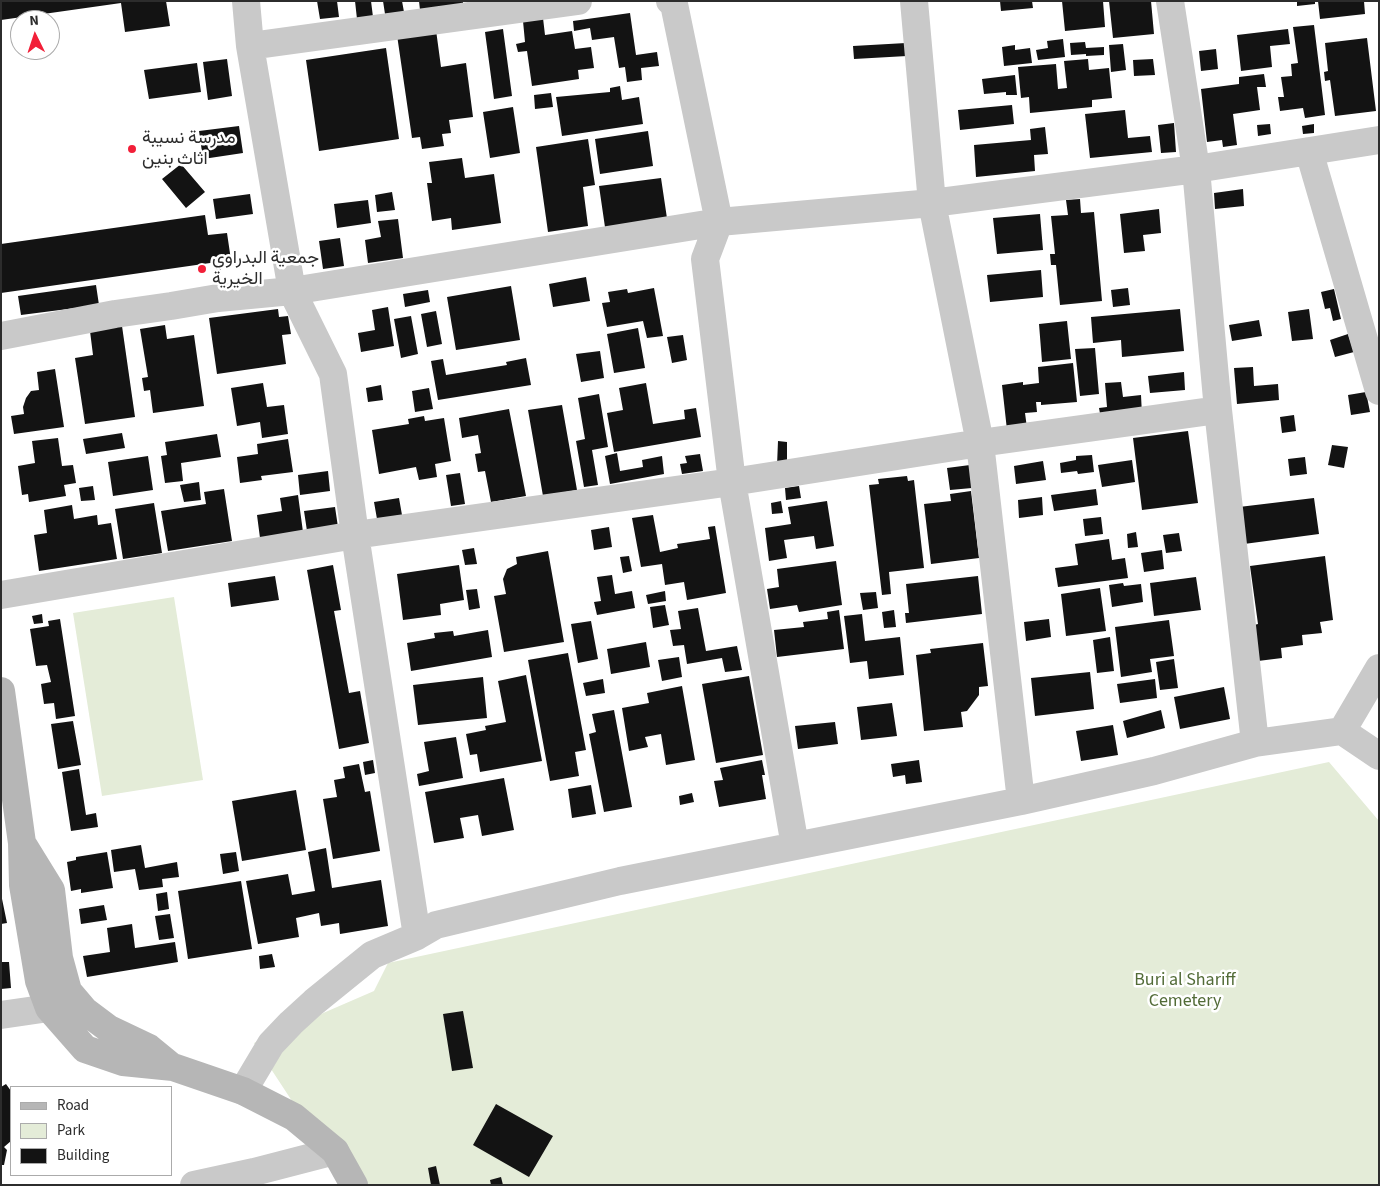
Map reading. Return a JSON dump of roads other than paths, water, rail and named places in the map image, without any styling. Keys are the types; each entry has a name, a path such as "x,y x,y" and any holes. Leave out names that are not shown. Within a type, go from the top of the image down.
{"main road":[{"path":"1,691 22,842 22,884 38,981 49,1008 85,1049 123,1062 173,1067 243,1091 294,1117 335,1151 354,1185"},
{"path":"22,842 51,890 59,958 68,992 85,1011 109,1029 150,1048 173,1067"}],"street":[{"path":"246,1 250,46 292,290 333,374 355,535 417,936"},
{"path":"250,46 578,1"},
{"path":"670,1 674,4 720,222 705,259 732,482 795,846"},
{"path":"914,1 932,203 980,443 1020,801"},
{"path":"1170,1 1196,169 1218,410 1255,743"},
{"path":"1,336 115,314 218,298 292,290 720,222 932,203 1196,169 1379,140"},
{"path":"1309,151 1379,391"},
{"path":"1,595 355,535 732,482 980,443 1218,410"},
{"path":"1342,731 1379,668"},
{"path":"243,1091 271,1044 291,1023 338,982 372,955 417,936 436,925 620,881 1020,801 1154,771 1255,743 1342,731 1379,756"},
{"path":"1,1015 49,1008"},
{"path":"194,1185 335,1151"}],"place":[{"name":"مدرسة نسيبة اثاث بنين","path":"132,149"},
{"name":"جمعية البدراوي الخيرية","path":"202,269"}],"park label":[{"name":"Buri al Shariff Cemetery","path":"1185,991"}]}
